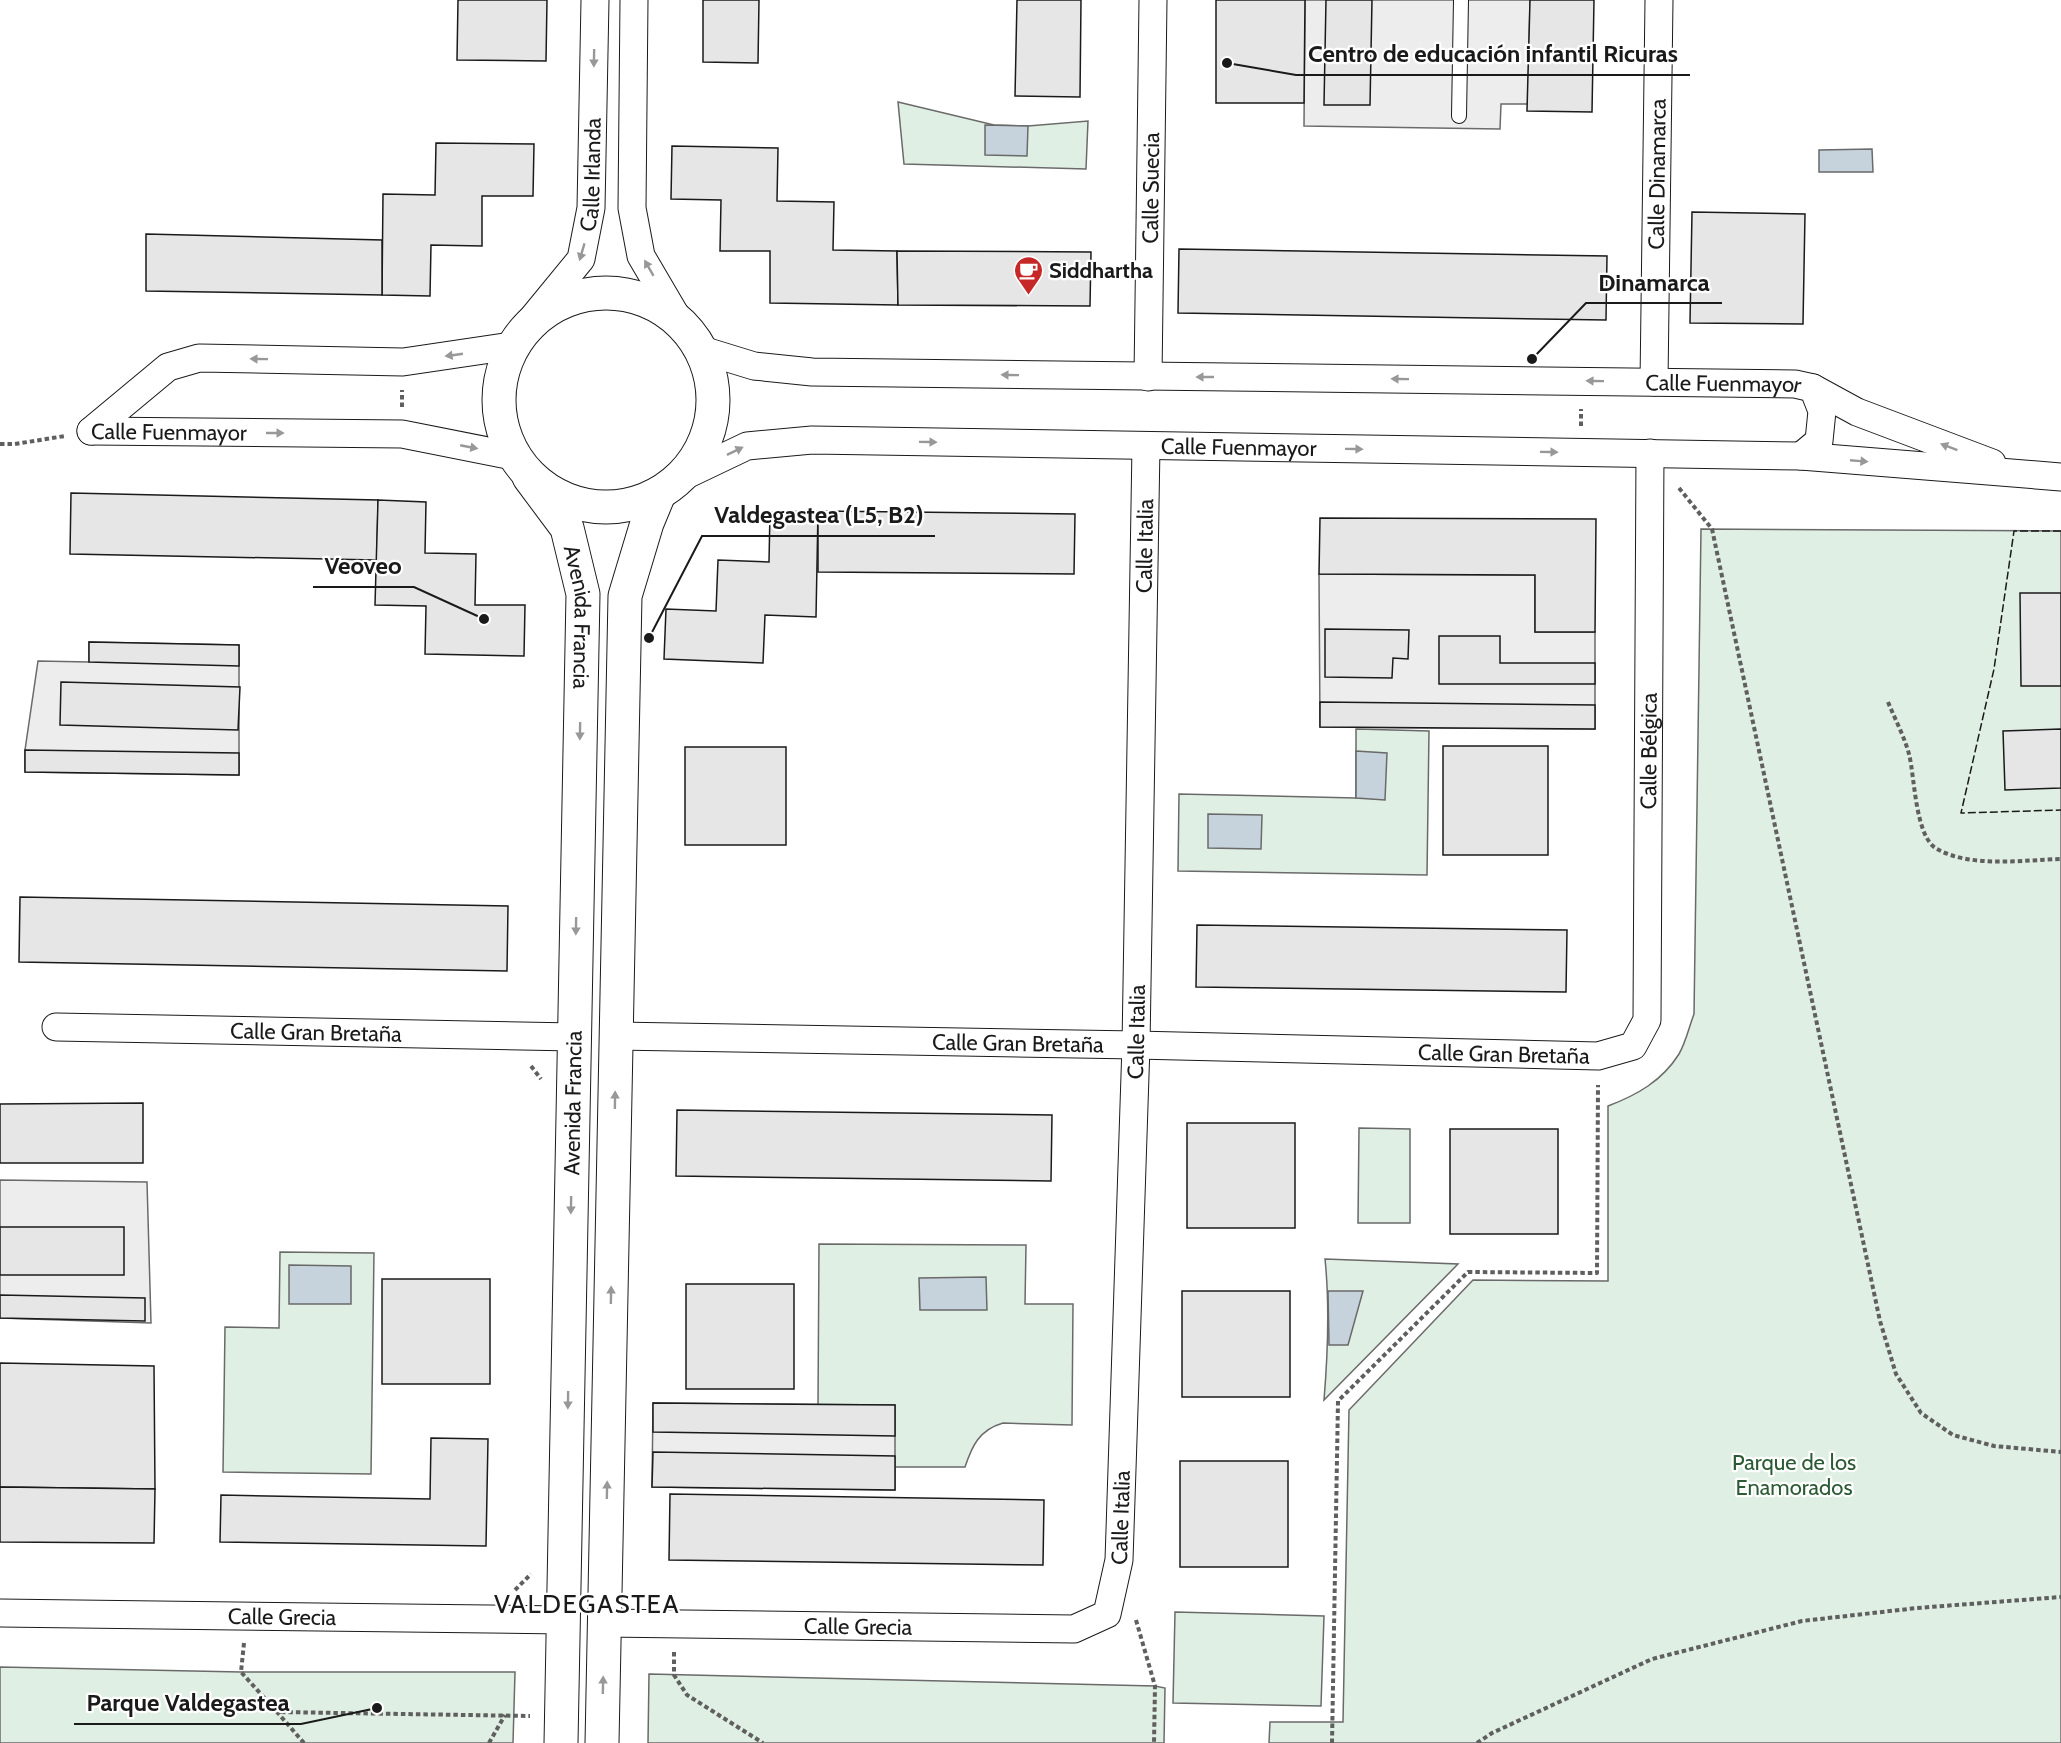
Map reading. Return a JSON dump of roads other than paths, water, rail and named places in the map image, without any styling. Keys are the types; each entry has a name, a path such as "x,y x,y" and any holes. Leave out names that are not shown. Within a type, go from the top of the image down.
{"main road":[{"path":"519,336 560,302 600,292 642,298 678,319"},
{"name":"Avenida Francia","path":"602,1743 625,596 647,523 671,485 702,449 713,417 713,382 702,350 678,319"},
{"name":"Avenida Francia","path":"519,336 498,382 499,421 521,467 567,528 583,594 561,1743"},
{"path":"521,467 558,498 591,507 627,506 671,485"}],"street":[{"name":"Calle Irlanda","path":"519,336 581,260 591,208 595,0"},
{"name":"Calle Irlanda","path":"634,0 632,208 641,256 678,319"},
{"name":"Calle Suecia","path":"1148,377 1153,0"},
{"name":"Calle Dinamarca","path":"1653,382 1659,0"},
{"name":"Calle Fuenmayor","path":"519,336 403,362 199,358 168,366 91,431 402,434 521,467"},
{"name":"Calle Fuenmayor","path":"702,350 754,366 812,372 1796,384 1813,388 1857,412 2024,475"},
{"name":"Calle Fuenmayor","path":"1801,456 1819,441 1821,411 1813,388"},
{"name":"Calle Fuenmayor","path":"671,485 747,446 812,440 1801,456 2061,477"},
{"name":"Calle Italia","path":"1107,1614 1119,1560 1136,1045 1146,446"},
{"name":"Calle Bélgica","path":"1633,1046 1647,1020 1650,453"},
{"name":"Calle Gran Bretaña","path":"56,1027 574,1037"},
{"name":"Calle Gran Bretaña","path":"616,1036 1598,1056 1633,1046"},
{"name":"Calle Grecia","path":"0,1613 564,1620"},
{"name":"Calle Grecia","path":"604,1623 1074,1629 1107,1614"}],"lane":[{"path":"1460,116 1461,0"}],"place":[{"name":"Centro de educación infantil Ricuras","path":"1227,63"},
{"name":"Siddhartha","path":"1028,296"},
{"name":"Dinamarca","path":"1532,359"},
{"name":"Veoveo","path":"484,619"},
{"name":"Valdegastea (L5, B2)","path":"649,638"},
{"name":"Parque Valdegastea","path":"377,1708"}],"district":[{"name":"VALDEGASTEA","path":"587,1604"}],"park label":[{"name":"Parque de los Enamorados","path":"1794,1474"}]}
